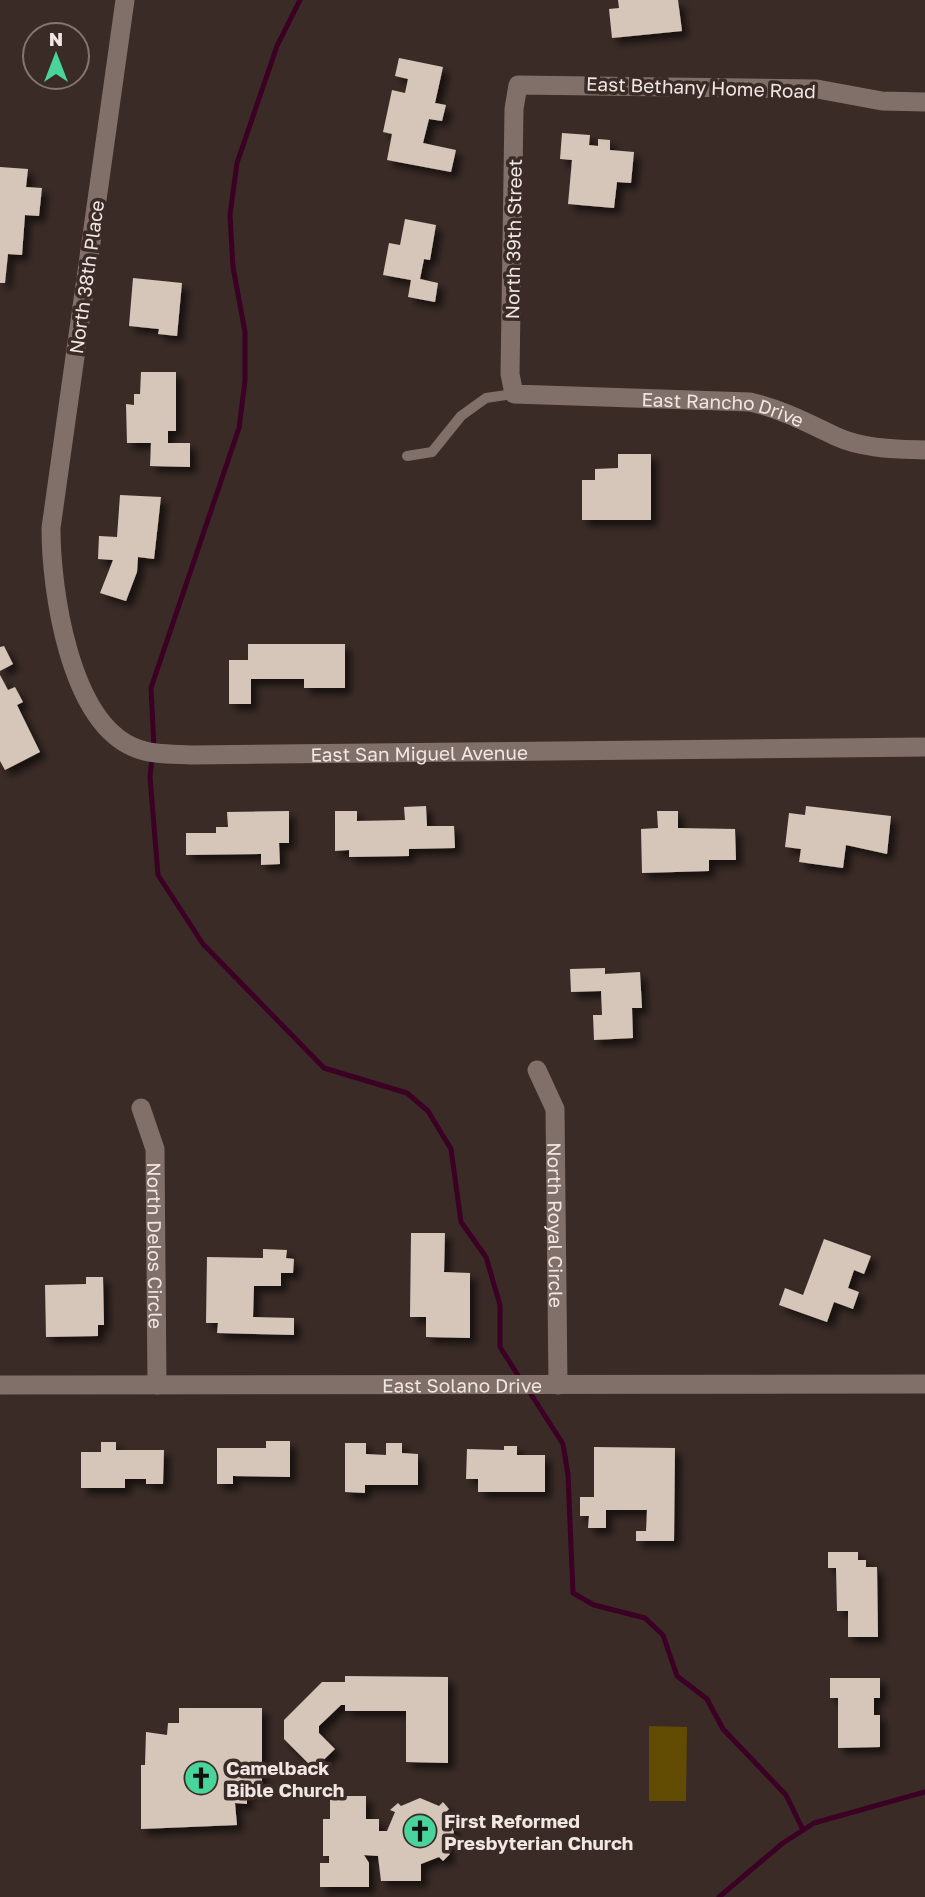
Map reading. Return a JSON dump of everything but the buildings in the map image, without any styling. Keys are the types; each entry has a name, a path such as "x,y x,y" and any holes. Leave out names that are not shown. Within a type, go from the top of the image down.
{"street":[{"name":"North 38th Place","path":"51,555 55,493 125,0"},
{"name":"East Bethany Home Road","path":"518,85 805,89 882,102 925,102"},
{"name":"North 39th Street","path":"513,394 510,374 514,109 518,85"},
{"name":"East Rancho Drive","path":"513,394 750,402 774,408 835,436 864,445 925,450"},
{"name":"East San Miguel Avenue","path":"51,555 61,624 84,691 105,726 132,747 145,751 191,755 925,747"},
{"name":"North Royal Circle","path":"537,1070 555,1109 558,1385"},
{"name":"North Delos Circle","path":"141,1108 155,1149 157,1385"},
{"name":"East Solano Drive","path":"0,1385 925,1384"}],"lane":[{"path":"407,456 432,452 461,416 486,398 513,394"}],"shaded area":[{"path":"649,1726 687,1727 686,1801 649,1801"}],"waterway":[{"path":"154,748 151,688 239,428 245,381 245,332 233,267 230,215 237,163 277,46 300,0"},
{"path":"152,758 150,777 158,875 203,944 324,1068 407,1093 428,1111 451,1149 461,1222 486,1257 500,1305 500,1347 521,1380"},
{"path":"529,1391 563,1444 568,1475 573,1593 594,1605 645,1618 663,1635 677,1676 707,1699 723,1729 786,1795 803,1830"},
{"path":"719,1897 783,1843 814,1823 925,1792"}],"place":[{"name":"Camelback Bible Church","path":"201,1778"},
{"name":"First Reformed Presbyterian Church","path":"420,1831"}]}
